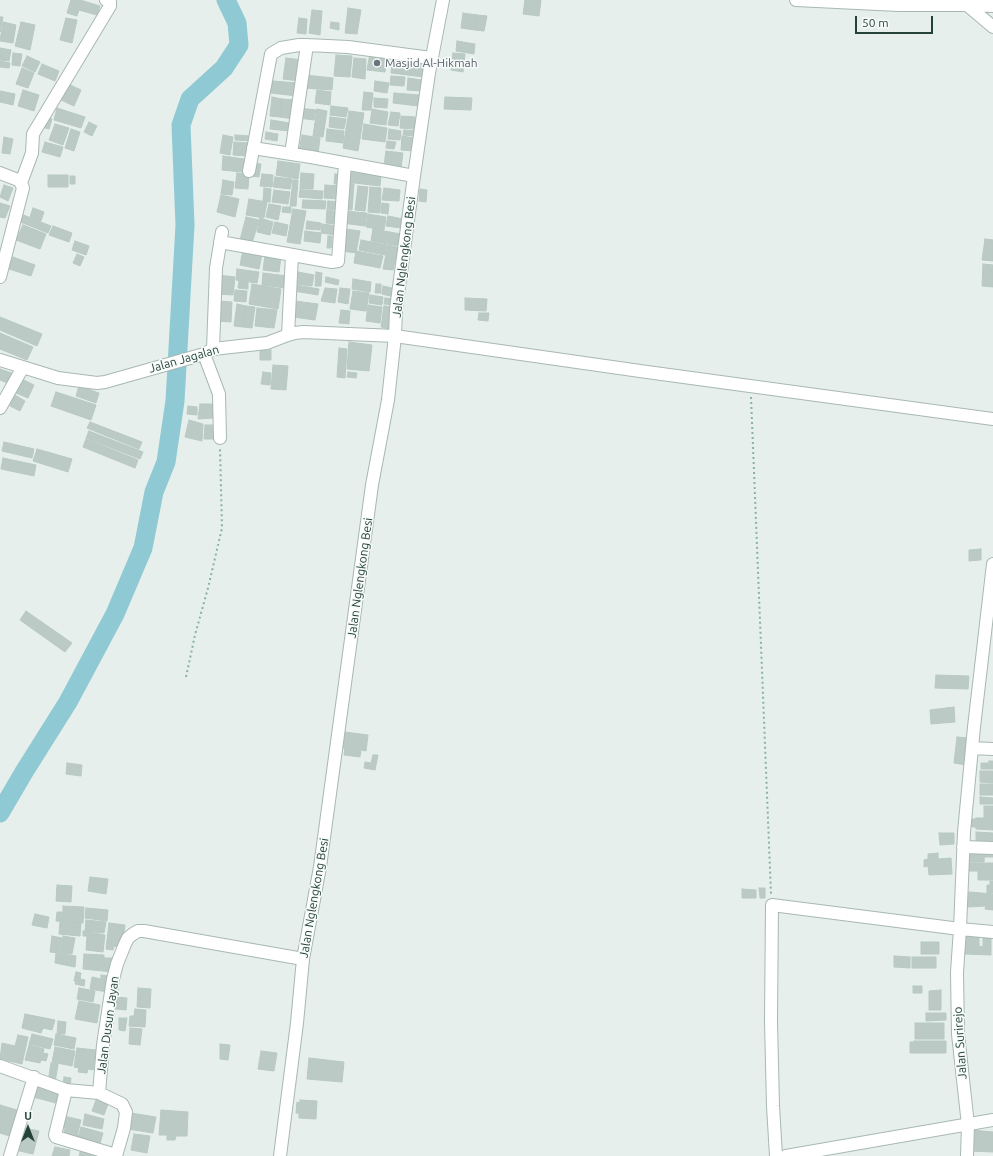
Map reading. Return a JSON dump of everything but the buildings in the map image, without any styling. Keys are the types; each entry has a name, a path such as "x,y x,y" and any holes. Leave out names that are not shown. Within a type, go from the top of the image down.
{"street":[{"path":"0,277 23,188 21,182 32,153 33,134 110,6 110,2 106,0"},
{"name":"Jalan Nglengkong Besi","path":"280,1156 297,1023 303,959 320,867 372,485 388,400 395,336 396,309 414,176 431,58 443,0"},
{"path":"796,0 898,5 993,6"},
{"path":"967,5 993,27"},
{"path":"249,171 271,54 281,48 307,45 348,47 431,58"},
{"path":"291,154 307,45"},
{"path":"253,148 414,176"},
{"path":"220,438 219,394 208,352 216,268 221,237 292,255 332,262 338,261 346,164"},
{"path":"0,173 21,182"},
{"path":"288,335 292,255"},
{"name":"Jalan Jagalan","path":"0,360 58,378 97,383 184,360 208,352 267,343 288,335 303,332 395,336 993,419"},
{"path":"0,408 23,367"},
{"name":"Jalan Surirejo","path":"967,1156 968,1125 958,1034 957,972 963,847 972,748 993,564"},
{"path":"972,748 993,749"},
{"path":"963,847 993,848"},
{"path":"776,1156 771,1021 772,905 993,932"},
{"name":"Jalan Dusun Jayan","path":"100,1093 103,1045 113,979 125,944 128,938 133,934 138,931 144,931 303,959"},
{"path":"0,1066 34,1077 66,1090 100,1093 122,1104 126,1112 124,1128 116,1155 56,1137 56,1131 66,1090"},
{"path":"10,1156 34,1077"},
{"path":"786,1156 993,1120"}],"path":[{"path":"750,386 772,905"},
{"path":"186,677 222,528 220,438"}],"waterway":[{"path":"0,813 68,702 115,614 143,548 154,492 166,462 175,401 185,225 181,125 190,99 224,68 239,45 237,23 226,0"}],"place":[{"name":"Masjid Al-Hikmah","path":"377,63"}]}
